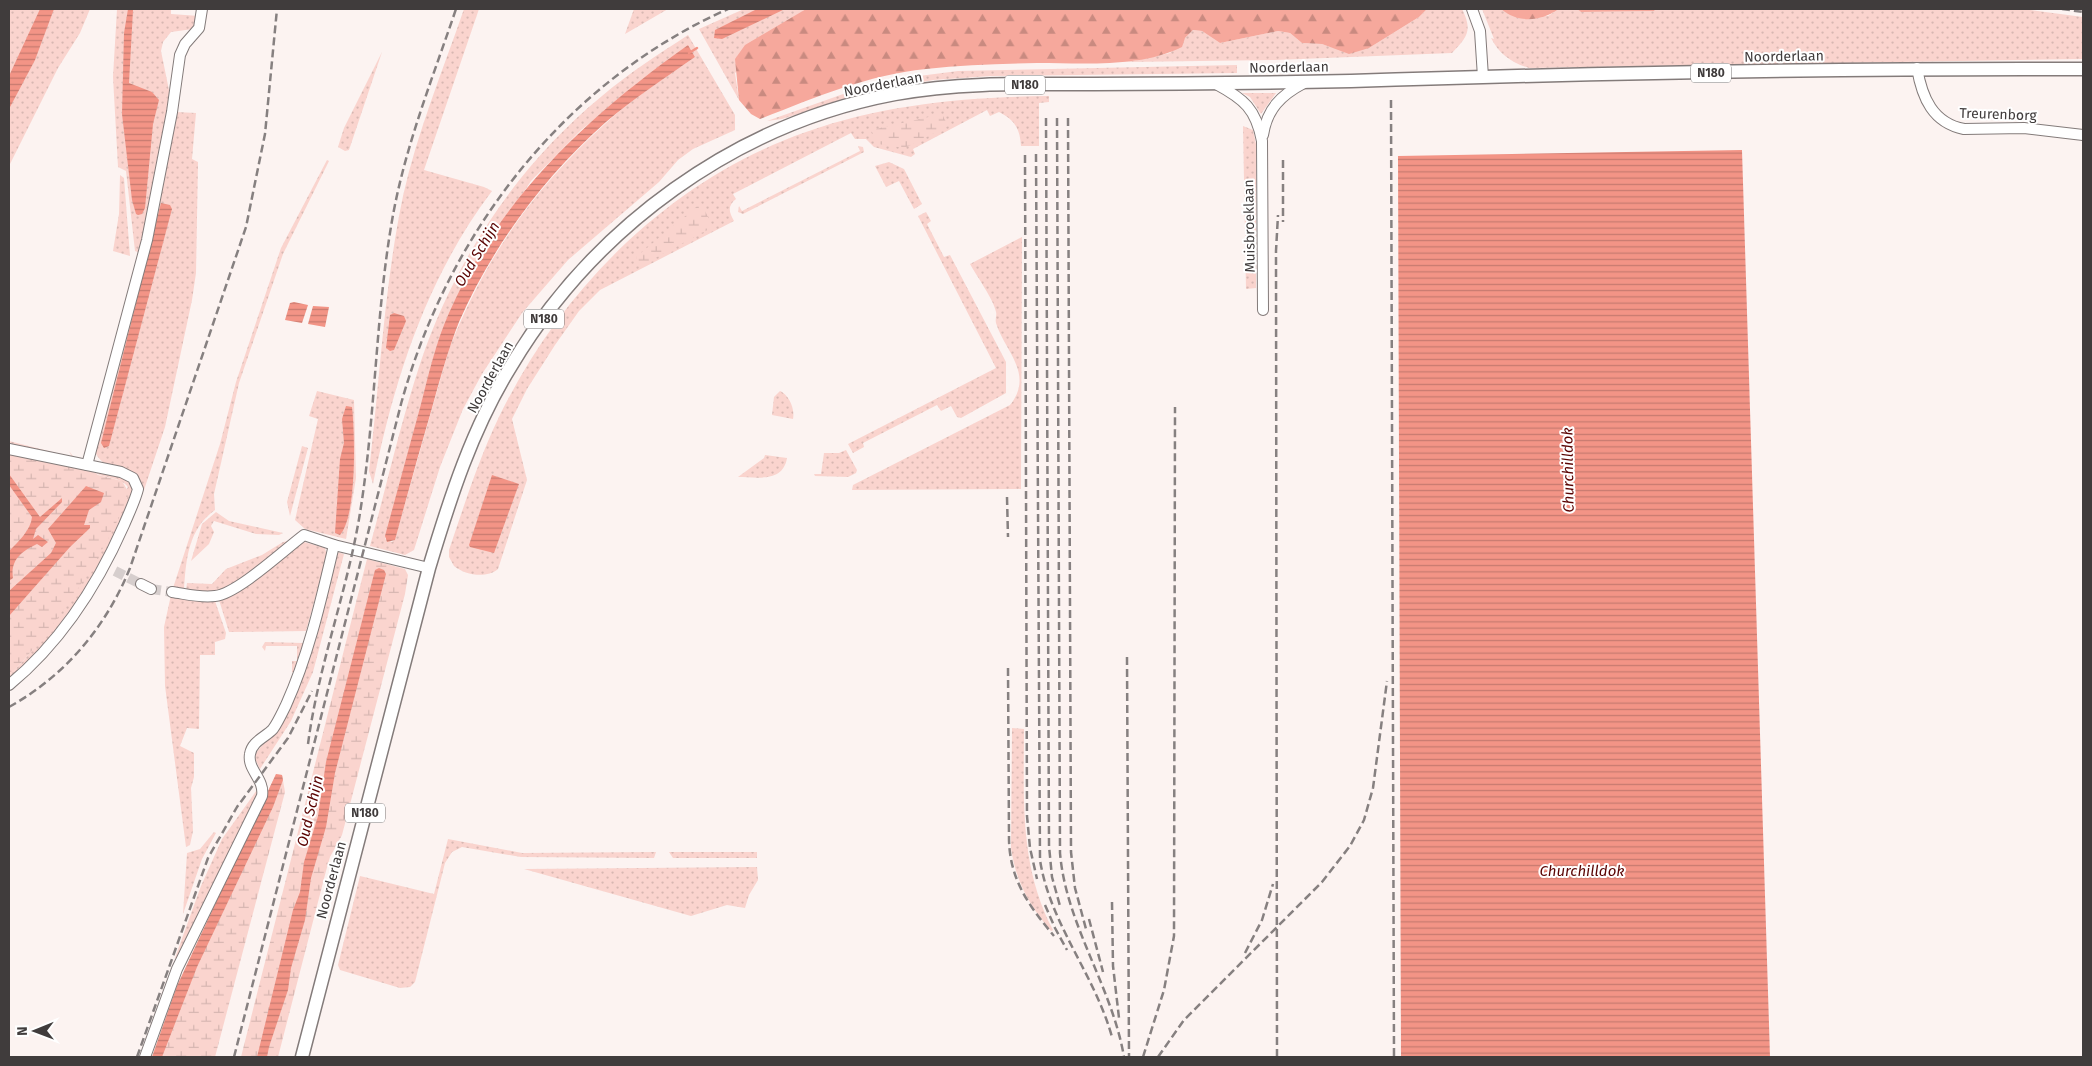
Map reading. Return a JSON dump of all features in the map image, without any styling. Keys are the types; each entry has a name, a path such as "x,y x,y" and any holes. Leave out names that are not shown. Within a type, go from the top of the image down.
{"main road":[{"name":"Noorderlaan","path":"302,1057 429,568 452,491 470,448 512,364 538,326 570,286 604,249 637,218 717,160 753,140 809,117 896,94 980,85 1216,84 1917,68 2083,69"}],"street":[{"path":"87,465 147,240 174,105 180,56 185,44 199,28 202,9"},
{"path":"1472,9 1480,31 1483,77"},
{"name":"Treurenborg","path":"1917,68 1922,90 1931,111 1953,127 1964,129 2042,129 2083,135"},
{"name":"Muisbroeklaan","path":"1262,141 1265,124 1277,102 1287,92 1305,82"},
{"name":"Muisbroeklaan","path":"1216,84 1234,93 1254,113 1259,125 1262,141 1264,310"},
{"path":"9,449 121,472 134,478 137,483 136,495 105,566 57,636 34,662 9,685"},
{"path":"172,592 198,596 216,596 236,588 304,535 334,545 429,568"},
{"path":"145,1057 177,969 262,796 262,784 251,765 250,753 253,746 276,723 298,676 316,620 334,545"},
{"path":"105,566 116,571"},
{"path":"141,584 151,589"}],"green space":[{"path":"9,9 90,9 80,33 58,68 9,166"},
{"path":"117,9 171,9 171,14 199,16 193,29 171,32 163,42 161,51 170,95 140,253 135,251 126,171 118,167 113,77"},
{"path":"464,9 479,9 424,170 492,191 469,224 449,258 416,330 391,406 373,484 369,471 383,333 391,264 403,196 423,125"},
{"path":"634,9 668,9 625,34"},
{"path":"744,9 806,9 792,18 735,73 739,100 699,29"},
{"path":"806,9 1427,9 1419,17 1369,48 1349,54 1322,44 1302,43 1290,33 1278,31 1220,43 1202,31 1193,30 1185,38 1182,47 1166,54 1148,58 1111,63 1037,63 968,66 904,72 841,88 760,119 751,114 739,100 735,59 745,45"},
{"path":"1427,9 1462,9 1467,23 1467,33 1452,53 1275,60 1128,62 1170,53 1193,30 1202,31 1220,43 1278,31 1290,33 1302,43 1322,44 1334,48 1369,48 1419,17"},
{"path":"1482,9 1501,9 1507,13 1548,16 1559,9 1577,9 1581,12 1654,11 1656,9 2023,9 2083,17 2083,59 1529,68 1512,61 1498,49 1491,38 1494,39"},
{"path":"1501,9 1559,9 1545,16 1523,19 1508,14"},
{"path":"1577,9 1656,9 1654,11 1581,12"},
{"path":"688,35 735,115 735,130 693,149 678,160 659,182 568,260 522,313 482,374 463,409 440,467 414,550 405,555 370,546 414,384 435,323 452,286 493,216 543,152 572,123 623,79","holes":["688,45 695,57 627,105 580,148 534,200 495,255 478,285 449,349 395,539 392,542 385,539 437,345 464,282 531,181 581,130"]},
{"path":"382,52 349,150 345,151 338,147 344,128"},
{"path":"1237,65 1237,73 991,76 933,80 861,94 782,119 767,121 880,81 958,71"},
{"path":"1242,93 1276,93 1261,114 1250,97"},
{"path":"1049,96 1049,102 1039,103 1039,146 1021,146 1018,130 1013,122 999,112 990,116 987,110 913,149 915,154 911,157 874,147 866,139 855,139 851,133 733,194 736,199 731,204 730,209 734,221 600,290 579,311 555,345 527,389 512,419 527,480 498,569 488,574 476,575 464,572 454,566 449,557 449,550 472,484 498,419 523,372 553,326 587,284 624,245 665,210 709,179 756,153 835,122 896,109 957,100"},
{"path":"176,112 196,113 192,159 198,162 196,273 165,427 144,490 134,473 106,464 98,457 95,451"},
{"path":"942,114 948,126 905,148 878,144 871,130"},
{"path":"1243,126 1253,130 1256,144 1256,288 1246,289"},
{"path":"858,146 863,147 864,152 743,214 738,212 739,206 742,211 860,151"},
{"path":"327,160 329,161 283,254 239,383 214,494 215,510 199,526 190,546 184,590 173,588 220,444 236,382 281,248"},
{"path":"889,162 904,169 922,204 914,209 899,181 886,187 875,166"},
{"path":"120,175 124,178 130,256 113,251 119,214"},
{"path":"701,203 713,227 640,266 636,257"},
{"path":"926,212 931,221 927,224 944,257 950,255 1006,362 1006,393 961,418 957,417 951,406 941,411 937,405 863,443 864,447 853,453 848,444 996,368 918,216"},
{"path":"1022,237 1021,489 852,490 853,485 1010,405 1017,394 1019,373 996,323 995,307 970,264"},
{"path":"317,391 354,400 356,478 346,539 305,529 295,520 318,419 309,416"},
{"path":"780,391 791,403 793,419 772,415 774,397"},
{"path":"9,441 72,457 69,451 75,459 9,446"},
{"path":"302,446 308,448 290,516 287,502"},
{"path":"846,450 857,470 856,473 848,477 815,476 814,474 821,474 824,453 839,453"},
{"path":"9,454 93,471 98,475 122,481 129,493 108,539 77,590 42,638 9,676"},
{"path":"765,455 787,458 785,466 780,472 768,477 738,477 764,458"},
{"path":"93,471 122,476 129,480 133,491 131,497 103,562 59,630 9,682 9,676 44,635 59,611 128,487 116,479 101,476"},
{"path":"216,512 229,521 283,533 279,535 256,534 214,521 211,526 214,532 209,544 191,561 202,524"},
{"path":"292,540 258,569 230,587 203,592 186,590 187,583 212,584 226,569 262,555 283,542"},
{"path":"304,542 325,548 327,556 306,631 229,632 219,600"},
{"path":"337,552 344,554 313,672 291,721 260,769 255,759 256,753 287,714 305,671 316,639"},
{"path":"367,559 405,569 408,575 405,594 342,835 330,857 278,1057 241,1057"},
{"path":"171,595 215,601 226,633 225,639 215,642 215,655 200,655 199,729 187,728 180,746 194,753 194,777 191,788 193,831 190,845 186,847 165,686 164,627"},
{"path":"265,642 303,643 296,672 292,672 292,661 297,661 297,646 266,646 265,651 262,647"},
{"path":"1012,728 1024,729 1024,806 1029,856 1034,881 1042,906 1053,930 1051,931 1030,902 1020,882 1013,860 1011,848"},
{"path":"276,774 282,775 285,792 215,1057 152,1057 177,986"},
{"path":"259,787 259,791 178,959 175,958 201,886 222,839"},
{"path":"214,832 216,833 202,859 183,914 187,853 200,849"},
{"path":"448,839 522,853 656,852 654,858 521,857 462,847 452,852 445,863 415,982 410,987 400,988 340,970 338,965 360,876 434,894"},
{"path":"669,852 757,852 757,858 673,858"},
{"path":"757,867 758,880 749,895 745,908 727,905 691,916 524,869"}],"water":[{"path":"40,9 54,9 35,60 9,109 9,76"},
{"path":"128,9 133,10 129,83 152,92 159,100 153,124 145,208 142,214 138,215 132,200 122,114 124,33"},
{"path":"757,9 785,9 722,39 714,38 715,30"},
{"path":"688,45 695,57 650,88 606,122 583,143 541,189 504,239 459,322 441,375 395,540 387,542 385,536 437,346 444,324 470,271 494,232 520,196 550,162 615,101"},
{"name":"Churchilldok","path":"1742,150 1770,1057 1401,1057 1398,156"},
{"path":"161,203 170,205 172,209 109,446 104,448 101,443"},
{"path":"290,303 308,305 302,323 285,320"},
{"path":"313,306 329,307 325,327 308,324"},
{"path":"394,313 404,316 406,321 394,350 390,351 386,348 390,315"},
{"path":"346,406 352,407 354,474 346,525 340,535 335,533 340,459 344,443 342,419"},
{"path":"9,474 40,517 62,498 62,502 36,529 33,539 38,535 48,542 42,547 37,544 18,557 13,566 13,578 9,581 9,551 27,531 32,517 9,485"},
{"path":"492,475 519,484 494,553 470,547 469,545"},
{"path":"86,486 104,493 101,502 89,510 84,525 90,525 90,528 70,547 9,616 9,591 51,553 56,543 48,529"},
{"path":"379,568 384,570 386,574 335,773 326,827 311,878 305,920 291,968 288,990 267,1057 257,1057 293,910 300,892 304,862 318,816 326,762 375,570"},
{"path":"276,774 282,775 283,780 273,807 197,967 162,1057 152,1057 177,986"}],"waterway":[{"name":"Oud Schijn","path":"689,53 697,48"}],"tunnel":[{"path":"115,571 141,584"},
{"path":"151,589 172,592"}],"railway":[{"path":"9,707 29,695 48,680 66,665 81,648 109,610 130,568 246,227 265,134 277,9"},
{"path":"308,744 318,687 347,575 359,519 369,443 382,290 398,189 429,85 456,9"},
{"path":"234,1057 401,404 422,341 449,280 482,223 521,170 565,121 614,77 669,40 728,9"},
{"path":"2062,9 2083,12"},
{"path":"1391,100 1394,1057"},
{"path":"1046,118 1049,846 1052,877 1060,906"},
{"path":"1057,118 1060,853 1064,880 1071,905 1110,1005 1124,1057"},
{"path":"1068,118 1071,852 1075,888 1086,929"},
{"path":"1036,154 1040,860 1053,906 1095,992 1112,1037"},
{"path":"1025,155 1027,816 1030,848 1037,879"},
{"path":"1283,160 1283,222"},
{"path":"1277,1057 1276,251 1278,215"},
{"path":"1143,1057 1164,990 1174,936 1175,407"},
{"path":"1007,497 1008,537"},
{"path":"1127,657 1129,1057"},
{"path":"1008,668 1010,854 1022,892 1054,936"},
{"path":"1158,1057 1184,1020 1322,882 1350,846 1364,820 1373,788 1387,681"},
{"path":"137,1057 208,858 237,807 288,738 312,691"},
{"path":"1245,953 1262,920 1273,884"},
{"path":"1112,902 1113,966 1119,1018"},
{"path":"1045,905 1067,950"},
{"path":"1089,919 1103,972"}]}
